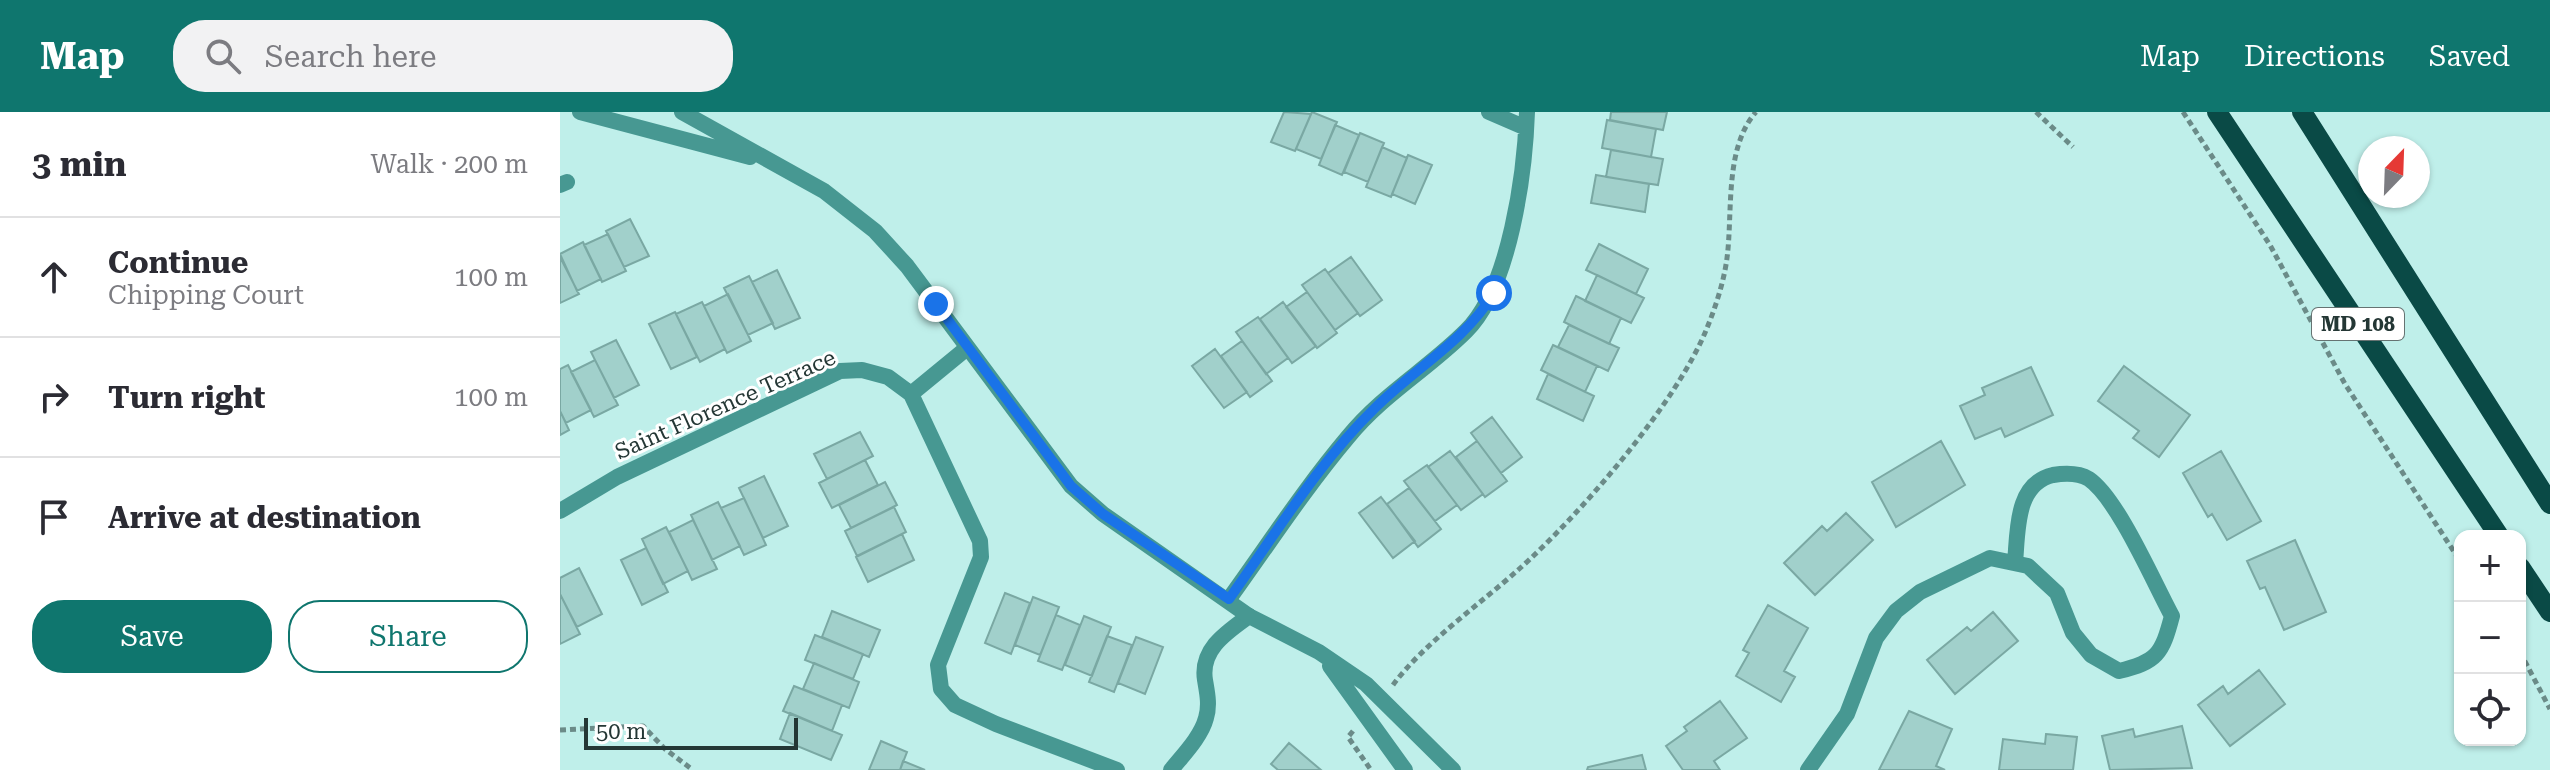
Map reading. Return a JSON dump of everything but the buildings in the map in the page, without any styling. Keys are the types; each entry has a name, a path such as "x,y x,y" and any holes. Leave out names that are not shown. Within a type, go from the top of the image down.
{"main road":[{"name":"MD 108","path":"2217,112 2495,530"},
{"name":"MD 108","path":"2302,112 2550,504"},
{"path":"2526,576 2550,612"}],"street":[{"path":"580,112 775,164"},
{"path":"682,112 824,191 875,231 907,266 1071,486 1103,514 1229,599 1249,616 1319,652 1383,699 1453,770"},
{"path":"1229,599 1348,436 1375,407 1466,332 1494,293 1502,266 1526,120 1489,112"},
{"path":"967,348 911,394 980,541 981,557 938,665 941,689 955,705 982,718 1117,770"},
{"name":"Saint Florence Terrace","path":"560,511 617,477 840,371 862,370 888,377 911,394"},
{"path":"1808,770 1847,714 1876,638 1896,611 1920,592 1990,558 2028,566 2057,593 2073,633 2091,655 2119,671 2148,664 2164,646 2172,616 2106,494 2087,478 2065,473 2039,478 2027,493 2019,515 2015,563"},
{"path":"1171,770 1195,739 1206,718 1208,701 1203,669 1211,648 1249,616"},
{"path":"1319,652 1405,770"}],"path":[{"path":"1383,699 1401,675 1522,567 1584,503 1659,409 1691,361 1717,299 1727,261 1741,135 1756,112"},
{"path":"2036,112 2073,147"},
{"path":"2183,112 2270,245 2345,384 2454,552"},
{"path":"2526,663 2550,709"},
{"path":"1369,717 1348,737 1371,770"},
{"path":"560,730 643,726 665,749 693,770"}],"route":[{"path":"936,304 1046,457 1071,486 1103,514 1229,599 1348,436 1375,407 1466,332 1494,293"}]}
